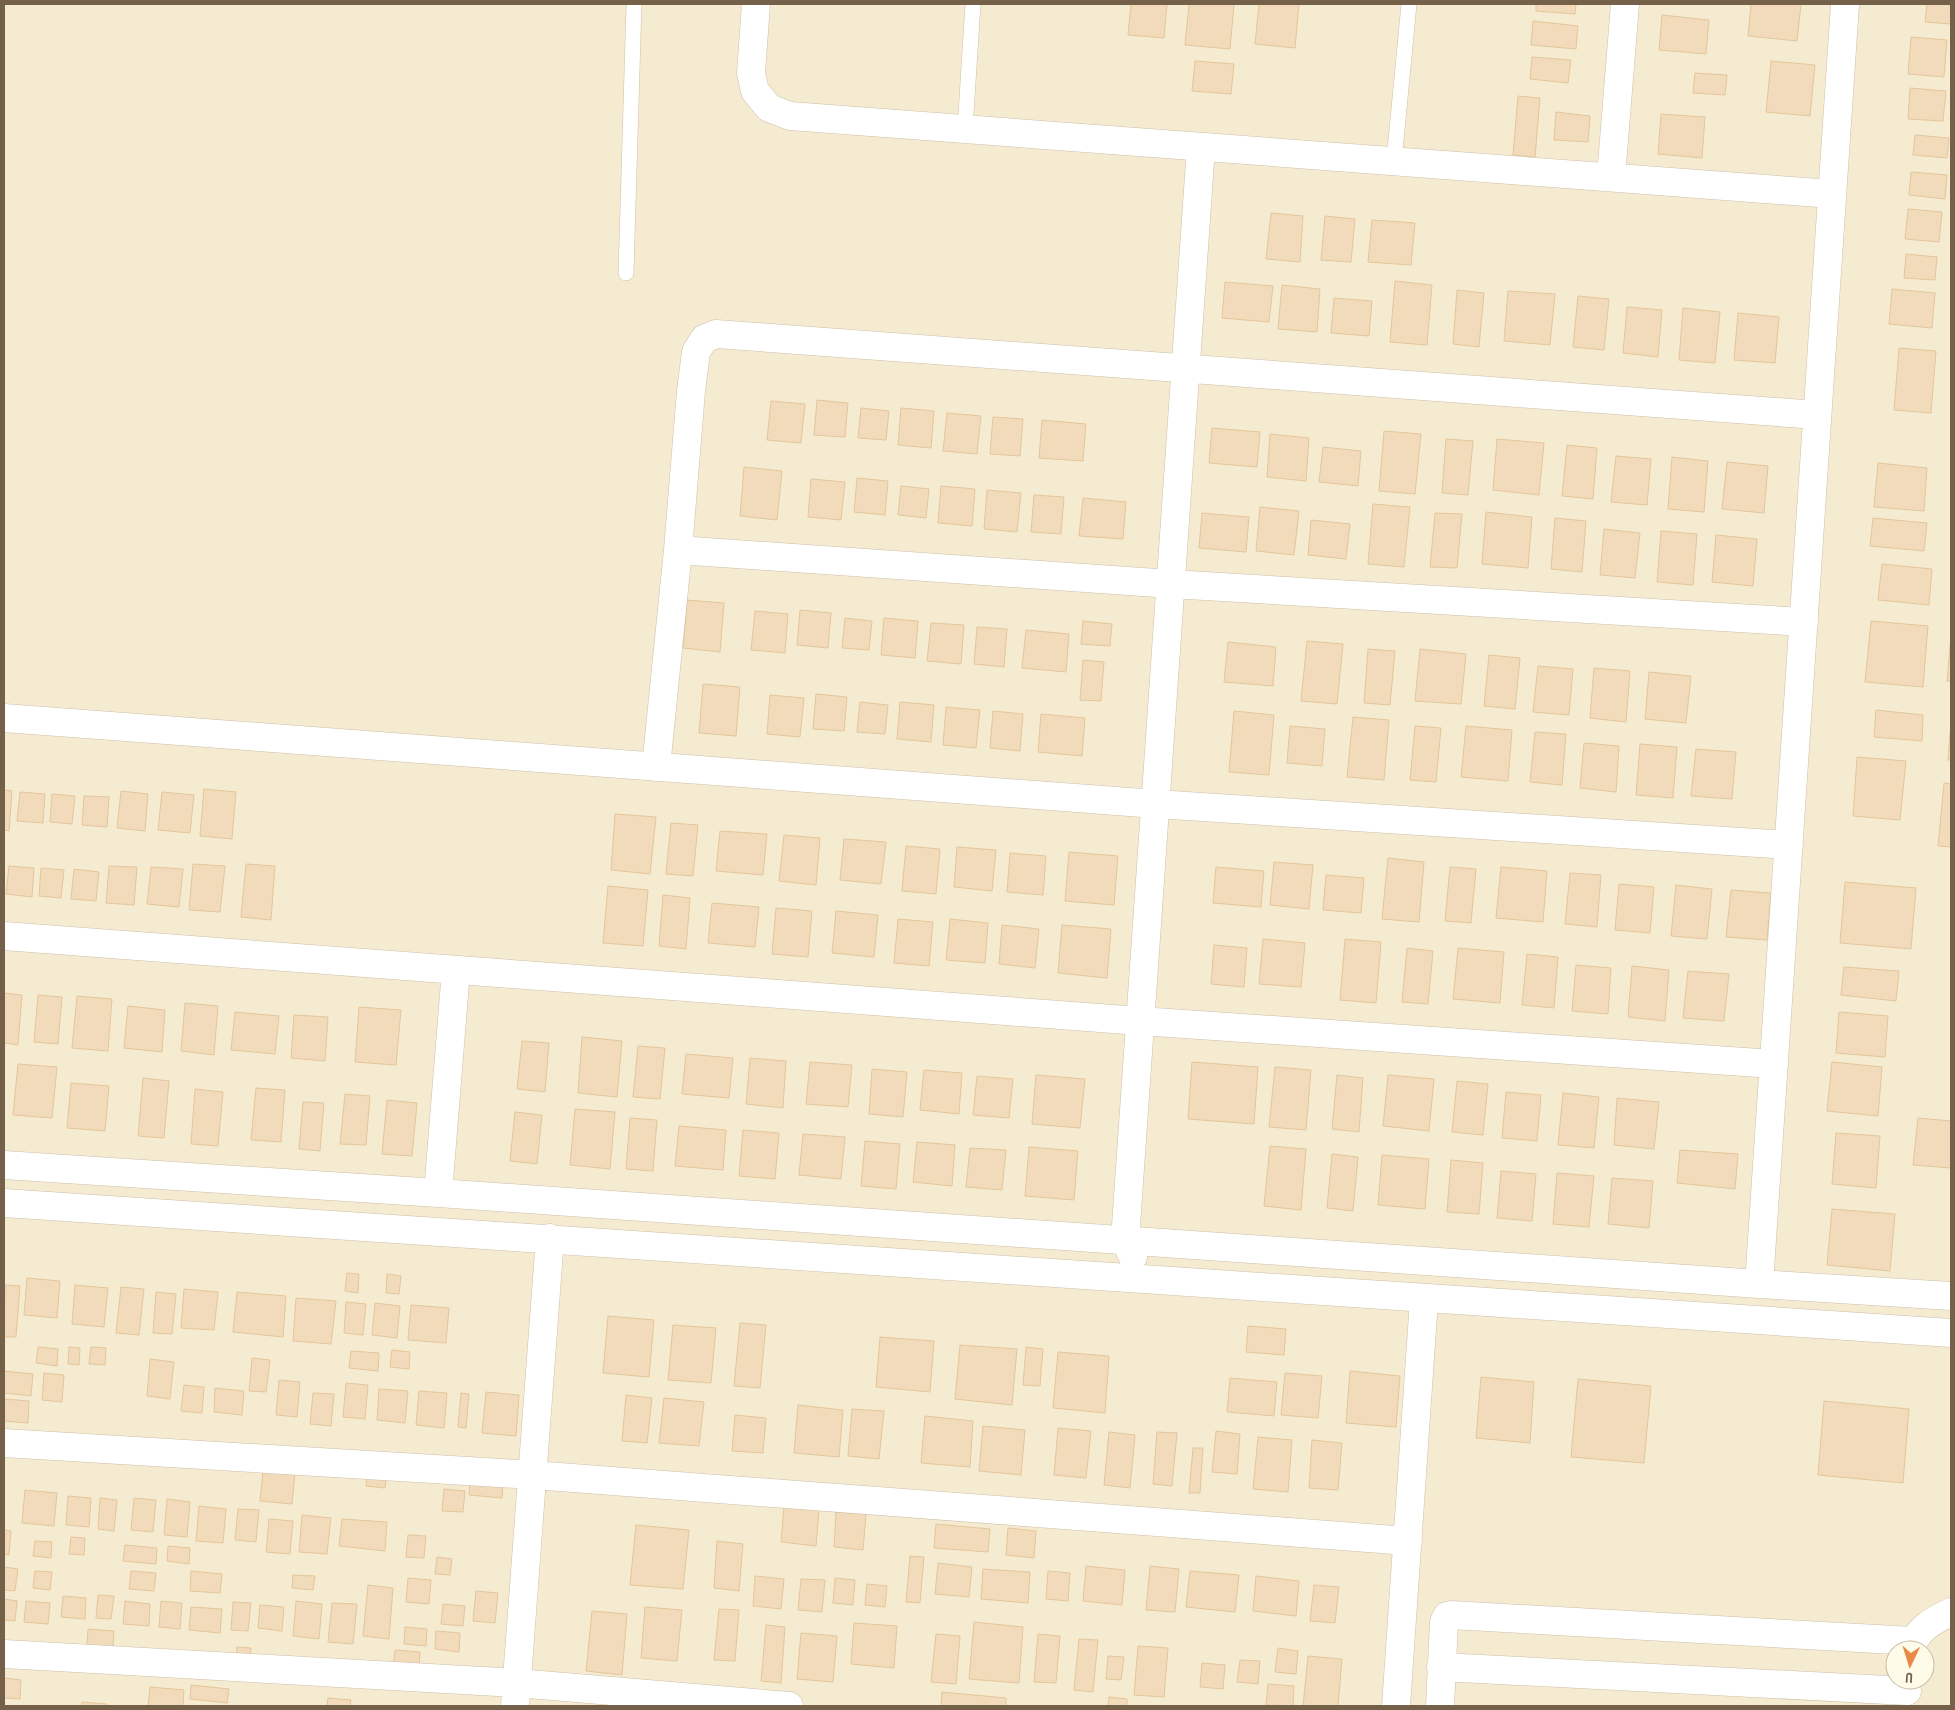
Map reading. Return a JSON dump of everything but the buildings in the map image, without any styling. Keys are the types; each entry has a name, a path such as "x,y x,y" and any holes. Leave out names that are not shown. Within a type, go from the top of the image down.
{"street":[{"path":"756,4 751,74 755,91 769,108 790,116 1832,194"},
{"path":"1611,177 1625,4"},
{"path":"1759,1284 1845,4"},
{"path":"1146,1280 1125,1240 1202,147"},
{"path":"656,767 696,352 704,339 716,334 1817,415"},
{"path":"678,550 1171,584 1804,622"},
{"path":"4,718 1156,804 1789,845"},
{"path":"4,936 1140,1021 1774,1064"},
{"path":"438,1193 456,970"},
{"path":"4,1165 1951,1296"},
{"path":"513,1235 516,1199"},
{"path":"4,1203 513,1235 1424,1300 1951,1333"},
{"path":"516,1695 550,1238"},
{"path":"1396,1706 1424,1300"},
{"path":"4,1443 533,1474 1408,1541"},
{"path":"1916,1640 1929,1623 1951,1611"},
{"path":"1440,1706 1444,1622 1447,1616 1451,1614 1885,1644"},
{"path":"4,1654 516,1695 789,1706"},
{"path":"1441,1667 1909,1692"}],"lane":[{"path":"626,273 634,4"},
{"path":"965,129 973,4"},
{"path":"1394,161 1409,4"}],"shaded area":[{"path":"4,4 1951,4 1951,1706 4,1706"}]}
